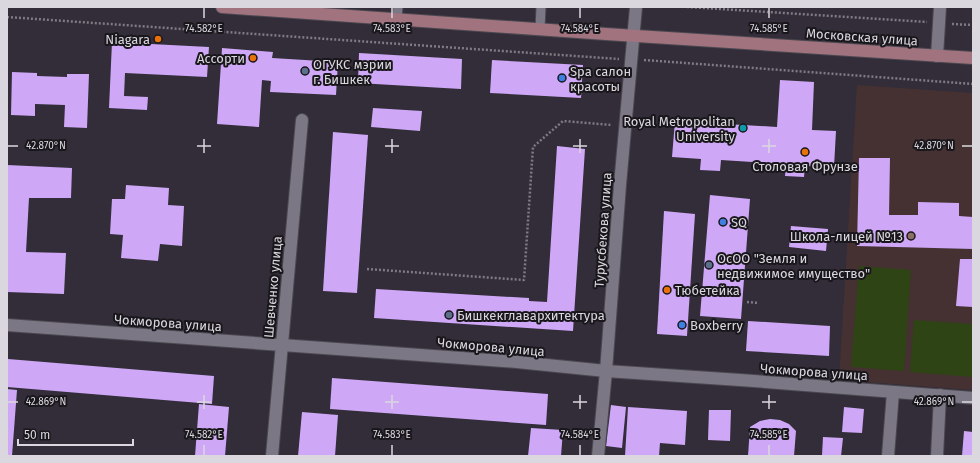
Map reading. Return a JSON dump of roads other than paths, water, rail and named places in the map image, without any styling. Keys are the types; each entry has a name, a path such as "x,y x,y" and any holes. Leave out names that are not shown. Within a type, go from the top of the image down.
{"main road":[{"name":"Московская улица","path":"222,7 973,58"}],"street":[{"name":"Турусбекова улица","path":"598,456 636,7"},
{"path":"937,56 940,7"},
{"name":"Шевченко улица","path":"272,456 302,120"},
{"name":"Чокморова улица","path":"7,325 517,362 606,371 732,379 973,398"},
{"path":"888,456 893,392"},
{"path":"937,456 940,396"}],"lane":[{"path":"397,19 398,7"},
{"path":"540,29 541,7"}],"place":[{"name":"Niagara","path":"158,39"},
{"name":"Ассорти","path":"253,58"},
{"name":"ОГУКС мэрии г. Бишкек","path":"305,71"},
{"name":"Spa салон красоты","path":"562,78"},
{"name":"Royal Metropolitan University","path":"743,128"},
{"name":"Столовая Фрунзе","path":"805,152"},
{"name":"SQ","path":"723,222"},
{"name":"Школа-лицей №13","path":"911,236"},
{"name":"ОсОО \"Земля и недвижимое имущество\"","path":"709,265"},
{"name":"Тюбетейка","path":"667,290"},
{"name":"Бишкекглавархитектура","path":"449,315"},
{"name":"Boxberry","path":"682,325"}]}
